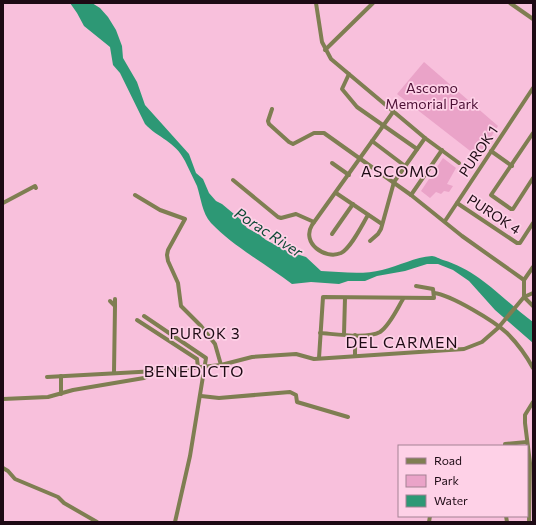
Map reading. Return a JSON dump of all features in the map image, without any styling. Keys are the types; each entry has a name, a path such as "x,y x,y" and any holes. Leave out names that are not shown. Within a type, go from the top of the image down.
{"street":[{"path":"316,3 325,50 334,63 425,138 459,163"},
{"path":"325,50 373,3"},
{"path":"510,3 533,19"},
{"path":"349,74 343,86 344,92 357,107 417,149"},
{"name":"PUROK 1","path":"445,221 491,151 531,95 533,88"},
{"path":"272,109 268,121 269,124 291,143 314,133 324,133 394,182 462,236 524,280"},
{"path":"368,215 348,247 341,253 335,254 318,250 313,246 309,232 314,222 361,158 382,125 393,112"},
{"path":"533,133 512,166 490,195 513,209 533,178"},
{"path":"370,241 378,234 394,182 425,138"},
{"path":"372,141 405,166"},
{"path":"411,195 442,150"},
{"path":"491,151 512,166"},
{"path":"332,163 349,175"},
{"path":"233,180 278,217 281,218 296,214 314,222"},
{"path":"3,203 35,186 36,188"},
{"path":"336,193 382,224"},
{"path":"135,195 160,210 185,220 168,250 168,261 178,283 180,306 201,326 215,344 221,365"},
{"name":"PUROK 4","path":"457,203 517,243 520,242 533,223"},
{"path":"332,234 353,204"},
{"path":"533,267 524,280 524,297 533,306"},
{"path":"319,358 322,297 403,299 434,298 434,289 416,286"},
{"path":"47,376 161,371 221,365 252,357 290,354 300,354 309,358 319,358 464,349 482,342 498,328 524,297 533,293"},
{"path":"434,294 442,294 455,299 506,333 523,352 533,368"},
{"path":"344,334 345,298"},
{"path":"114,372 115,299"},
{"path":"320,333 355,335 374,334 381,331 403,299"},
{"path":"110,301 115,306"},
{"path":"144,316 206,358 201,396 175,522"},
{"path":"137,320 197,359 198,367"},
{"path":"355,335 355,356"},
{"path":"3,399 48,397 73,390 144,378 161,371"},
{"path":"61,376 61,394"},
{"path":"201,396 219,398 290,392 296,395 297,402 348,417"},
{"path":"527,445 525,416 533,402"},
{"path":"505,445 515,445 527,442"},
{"path":"528,449 530,463 529,522"},
{"path":"3,468 15,479 58,497 90,521 97,522"}],"green space":[{"name":"Ascomo Memorial Park","path":"424,62 498,126 478,157 397,94"},
{"path":"443,158 456,168 447,184 453,186 449,192 444,191 441,194 436,192 430,198 421,191"}],"water":[{"path":"70,3 92,3 100,8 108,17 116,30 122,46 123,58 137,82 145,105 189,154 196,173 203,179 209,193 216,201 240,219 247,228 287,251 306,257 321,271 352,273 375,272 419,258 432,256 456,265 468,271 491,287 533,322 533,343 495,310 469,281 453,270 438,264 427,264 405,271 377,276 365,281 348,281 339,284 311,282 292,284 240,248 220,232 208,219 197,186 181,154 171,144 145,124 120,73 113,65 110,47 84,26"}],"district":[{"name":"ASCOMO","path":"400,170"},
{"name":"PUROK 3","path":"205,333"},
{"name":"DEL CARMEN","path":"402,341"},
{"name":"BENEDICTO","path":"194,370"}],"water label":[{"name":"Porac River","path":"269,232"}]}
